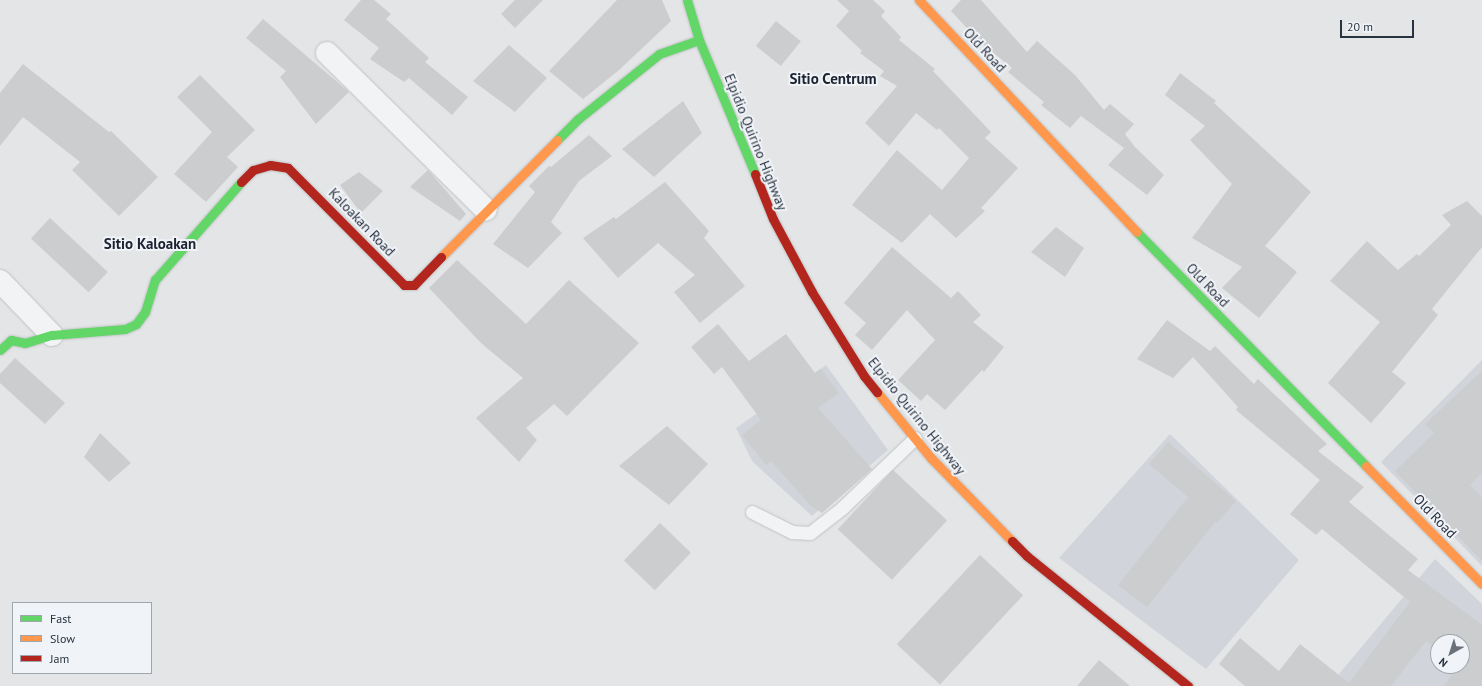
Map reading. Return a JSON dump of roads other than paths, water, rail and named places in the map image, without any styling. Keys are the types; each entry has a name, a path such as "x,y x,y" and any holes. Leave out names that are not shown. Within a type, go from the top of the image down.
{"main road":[{"name":"Elpidio Quirino Highway","path":"687,0 699,40 773,219 812,292 864,376 915,438 976,506 1027,556 1188,686"},
{"name":"Old Road","path":"919,0 1120,214 1482,584"},
{"name":"Kaloakan Road","path":"0,350 11,340 26,343 52,335 125,329 136,324 145,312 150,292 160,274 234,189 253,170 270,165 288,168 302,180 408,286 414,285 486,210 578,119 659,54 680,45 699,40"}],"street":[{"path":"327,53 486,210"},
{"path":"0,281 52,335"}],"lane":[{"path":"752,512 792,532 810,533 842,508 915,438"}],"district":[{"name":"Sitio Centrum","path":"833,79"},
{"name":"Sitio Kaloakan","path":"150,244"}]}
